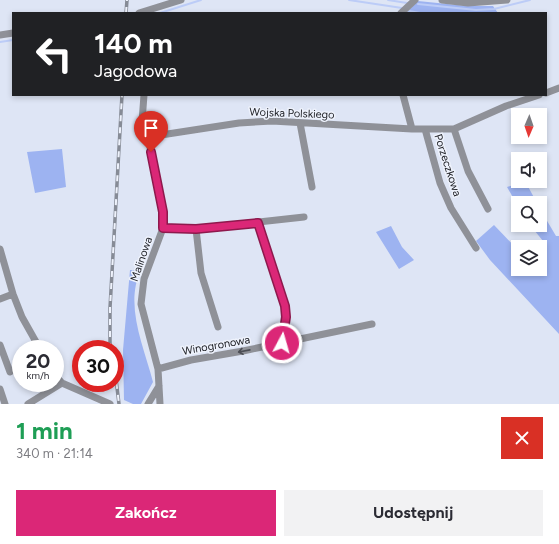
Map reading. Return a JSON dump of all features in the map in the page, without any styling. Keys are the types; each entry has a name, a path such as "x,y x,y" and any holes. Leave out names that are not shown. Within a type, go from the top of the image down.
{"street":[{"path":"144,12 181,0"},
{"path":"402,12 415,0"},
{"path":"442,0 473,3 507,0"},
{"path":"0,35 12,34"},
{"path":"547,93 559,88"},
{"name":"Malinowa","path":"144,96 142,135 148,137 163,212 163,228 144,279 141,296 144,319 158,368 160,404"},
{"path":"403,96 412,129"},
{"name":"Wojska Polskiego","path":"148,137 239,123 272,121 412,129 454,129 506,106 536,96"},
{"path":"300,123 312,187"},
{"name":"Porzeczkowa","path":"425,129 440,183 451,208 476,248"},
{"path":"454,129 468,171 488,209"},
{"path":"163,228 196,229 304,217"},
{"path":"258,223 285,306 286,317 282,343"},
{"path":"196,229 201,273 218,327"},
{"path":"0,249 13,294 22,317 35,340"},
{"path":"0,299 13,294"},
{"name":"Winogronowa","path":"158,368 190,360 372,324"},
{"path":"0,345 10,372"},
{"path":"64,384 110,404"},
{"path":"148,404 159,386"},
{"path":"0,389 5,404"},
{"path":"28,404 47,392"}],"shaded area":[{"path":"418,1 467,6 493,6 497,12 407,12"},
{"path":"62,149 66,187 35,193 27,152"},
{"path":"511,186 511,188 529,188 533,196 512,196 507,187"},
{"path":"547,221 556,236 559,236 559,334 490,260 476,241 494,225 511,243 511,276 547,276 547,240 542,240 536,232 547,232"},
{"path":"391,226 402,247 414,260 399,269 376,232"},
{"path":"130,270 141,270 136,283 134,297 135,312 137,326 153,382 141,404 133,404 124,400 124,340"}],"waterway":[{"path":"163,12 201,0"},
{"path":"349,0 402,8"},
{"path":"388,0 407,3"},
{"path":"418,4 476,10 494,9 530,0"},
{"path":"409,11 414,12"},
{"path":"0,42 12,40"}],"railway":[{"path":"126,12 127,0"},
{"path":"110,340 110,308 122,96"},
{"path":"118,392 119,404"}],"route":[{"path":"151,152 163,212 163,228 196,229 258,223 285,306 286,317 283,325 282,343"}]}
